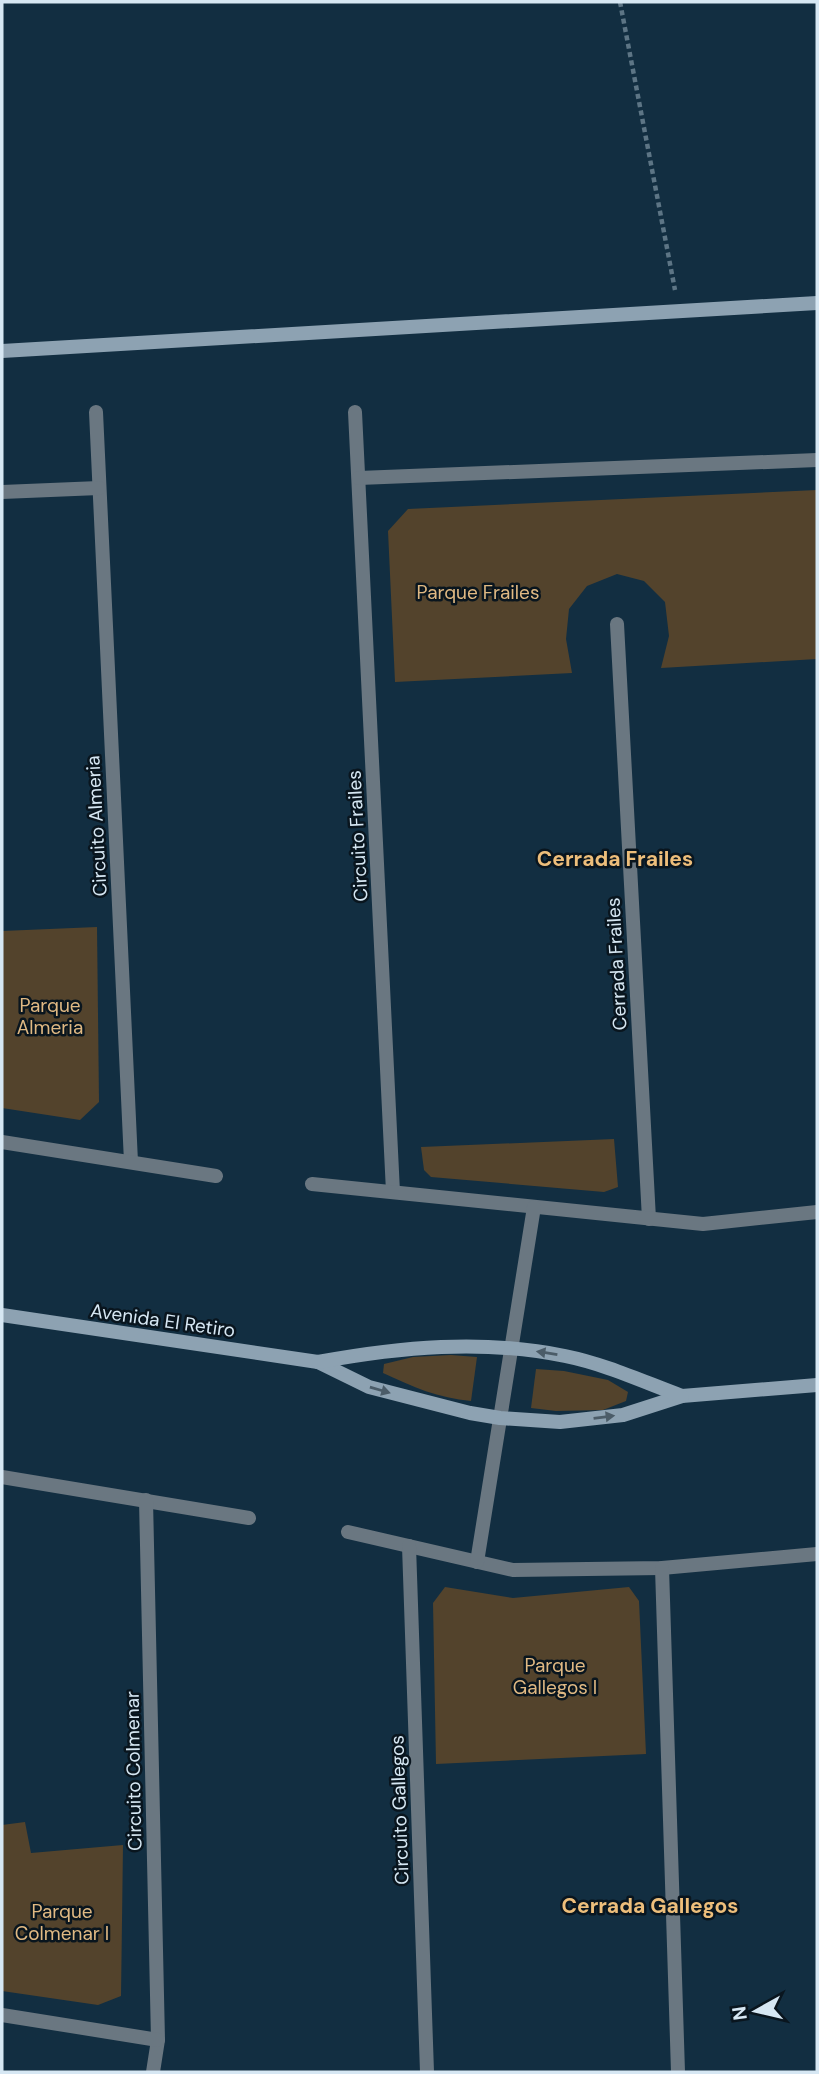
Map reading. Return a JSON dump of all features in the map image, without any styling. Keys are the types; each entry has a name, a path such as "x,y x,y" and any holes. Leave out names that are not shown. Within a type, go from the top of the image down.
{"street":[{"path":"2,351 817,303"},
{"name":"Circuito Almeria","path":"96,412 131,1163"},
{"name":"Circuito Frailes","path":"355,412 393,1192"},
{"path":"359,478 817,460"},
{"path":"2,492 99,488"},
{"name":"Cerrada Frailes","path":"617,624 649,1219"},
{"path":"2,1142 216,1176"},
{"path":"312,1184 703,1224 817,1212"},
{"path":"477,1562 534,1207"},
{"name":"Avenida El Retiro","path":"2,1315 318,1362 401,1349 483,1345 568,1356 682,1396"},
{"name":"Avenida El Retiro","path":"318,1362 369,1387 470,1413 560,1422 623,1415 682,1396 817,1385"},
{"path":"2,1476 249,1518"},
{"name":"Circuito Colmenar","path":"146,1500 158,2040 153,2072"},
{"path":"348,1532 513,1570 662,1568 817,1554"},
{"name":"Circuito Gallegos","path":"409,1546 427,2072"},
{"path":"662,1568 678,2072"},
{"path":"2,2015 158,2040"}],"path":[{"path":"620,2 678,311"}],"green space":[{"name":"Parque Frailes","path":"817,490 817,659 661,668 669,636 665,602 644,581 617,574 587,586 569,609 566,639 572,673 395,682 388,531 408,509"},
{"name":"Parque Almeria","path":"97,927 99,1102 80,1120 2,1108 2,931"},
{"path":"614,1139 618,1187 604,1192 431,1177 424,1170 421,1147"},
{"path":"413,1357 477,1357 471,1401 426,1391 383,1373 384,1364"},
{"path":"536,1369 564,1371 608,1380 628,1392 626,1401 603,1410 556,1411 531,1408"},
{"name":"Parque Gallegos I","path":"445,1587 513,1598 629,1587 639,1601 646,1754 436,1764 433,1603"},
{"name":"Parque Colmenar I","path":"25,1822 31,1853 123,1845 121,1996 98,2005 2,1991 2,1825"}],"district":[{"name":"Cerrada Frailes","path":"615,859"},
{"name":"Cerrada Gallegos","path":"650,1906"}]}
